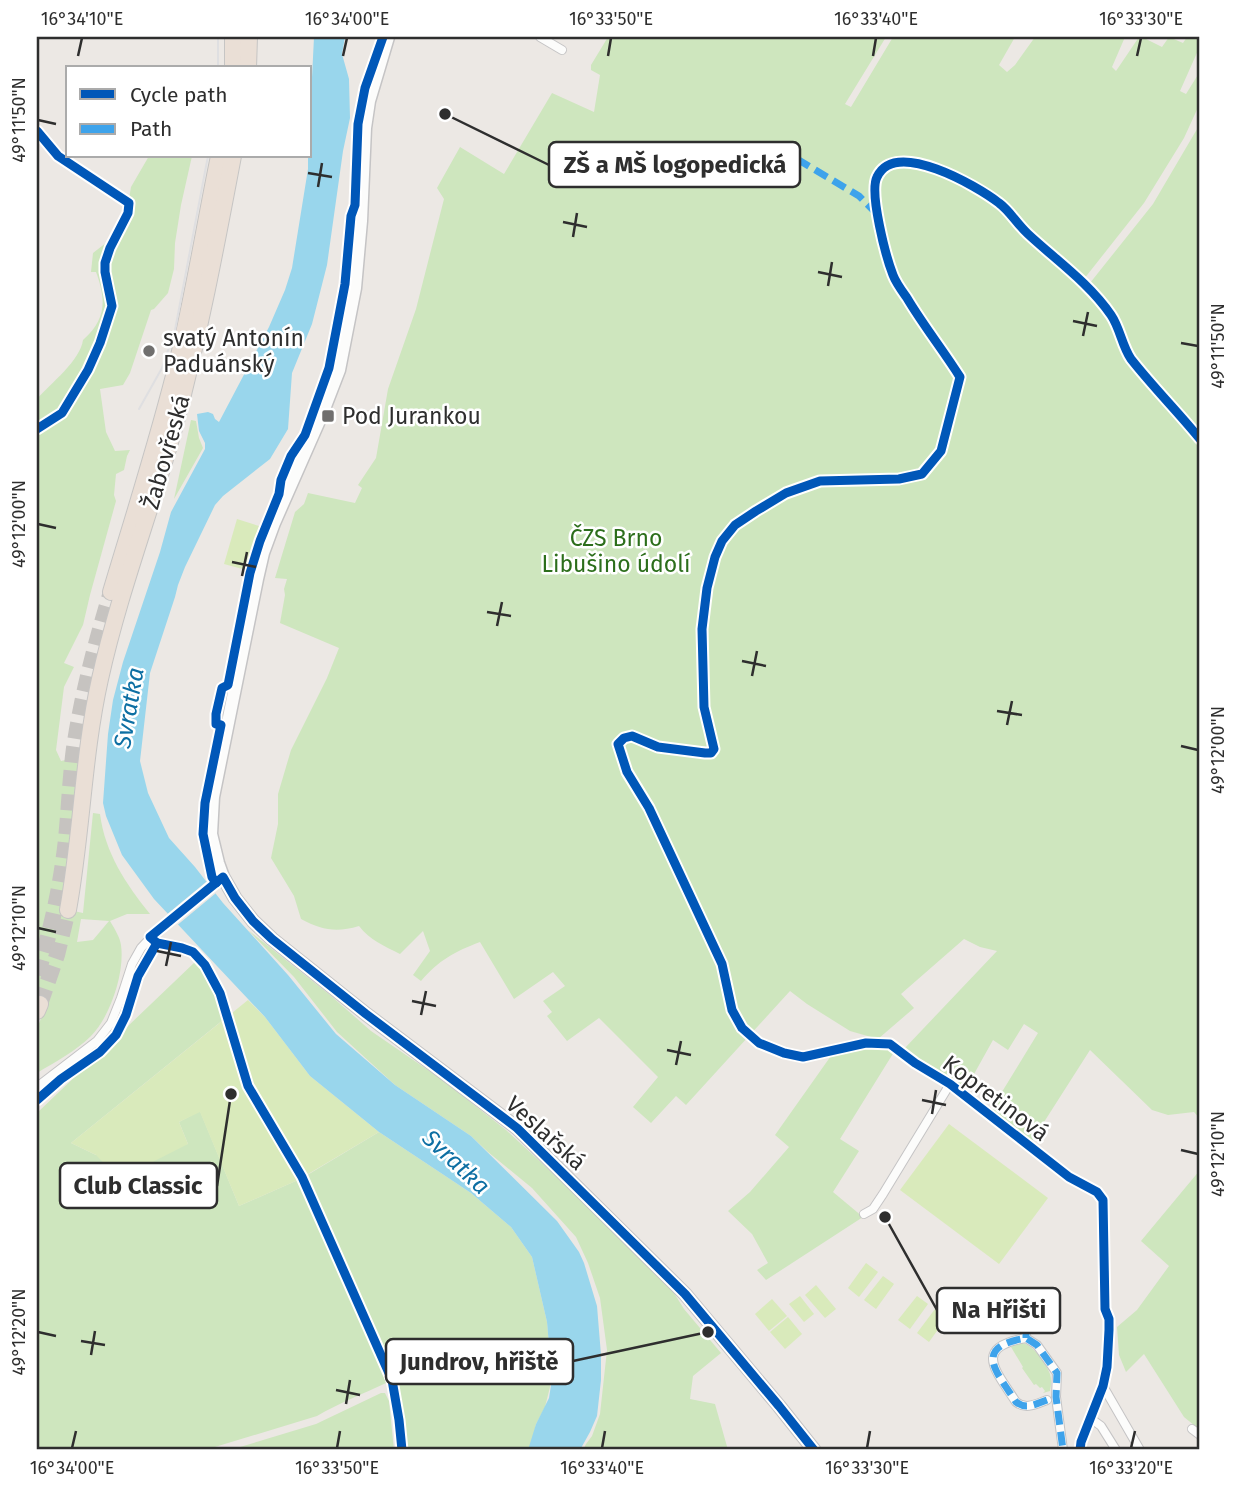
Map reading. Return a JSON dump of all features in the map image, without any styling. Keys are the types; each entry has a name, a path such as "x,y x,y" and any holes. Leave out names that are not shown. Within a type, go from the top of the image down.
{"highway":[{"path":"233,37 233,66"},
{"path":"248,66 249,39"},
{"name":"Žabovřeská","path":"111,592 177,363 219,158"},
{"name":"Žabovřeská","path":"68,910 94,704 183,394 203,314 233,158"}],"street":[{"name":"Veslařská","path":"388,37 369,101 365,128 355,288 339,370 263,554 213,797 213,847 223,877 253,921 366,1013 517,1128 685,1294 814,1450"},
{"path":"540,37 562,50"},
{"path":"37,131 58,156 120,197"},
{"name":"Kopretinová","path":"618,744 627,772 649,808 722,964 732,1010 742,1028 759,1043 783,1053 803,1057 866,1043 890,1044 950,1084 1069,1177 1097,1192 1103,1200 1105,1309 1109,1319 1107,1367 1104,1386 1081,1441 1080,1450"},
{"path":"37,1087 97,1041 111,1023 135,956 150,937 223,877"},
{"path":"864,1214 873,1209 950,1084"},
{"path":"1019,1309 1026,1321 1026,1338"},
{"path":"1047,1400 1027,1407 1016,1402 993,1367 996,1349 1002,1344 1026,1338 1037,1345 1057,1373 1056,1397 1063,1450"},
{"path":"1104,1386 1140,1450"},
{"path":"1090,1418 1101,1426 1116,1450"},
{"path":"1192,1429 1200,1436"}],"green space":[{"name":"ČZS Brno Libušino údolí","path":"608,37 886,37 845,104 851,107 893,37 1015,37 999,65 1007,72 1035,37 1125,37 1112,67 1116,71 1139,37 1162,47 1169,37 1183,43 1187,37 1200,38 1200,46 1180,91 1186,94 1200,73 1200,103 1184,138 1144,203 1084,279 1090,283 1153,204 1200,124 1200,1119 1194,1112 1168,1115 1152,1110 1090,1050 1030,1144 989,1113 1038,1033 1024,1024 1008,1050 993,1040 964,1092 915,1060 904,1049 997,951 964,939 901,994 914,1008 878,1039 850,1031 790,991 686,1105 676,1096 651,1123 633,1107 658,1077 599,1018 567,1041 547,1016 552,1012 543,1001 565,986 553,972 514,999 480,942 448,957 421,981 413,975 430,951 423,931 400,954 373,939 359,926 329,929 301,919 294,896 271,858 278,824 278,794 291,750 339,648 280,623 287,579 275,578 295,512 304,504 308,493 355,503 362,488 358,485 376,458 388,389 416,309 444,199 437,188 460,147 504,174 552,93 594,112 600,75 591,70 591,65"},
{"path":"148,158 192,158 181,205 174,269 168,293 151,310 130,373 123,385 100,389 106,432 115,451 130,450 124,470 116,474 116,501 83,625 64,663 74,667 64,687 56,750 61,761 79,757 70,855 60,908 83,913 93,813 100,814 107,842 118,867 150,914 127,914 110,921 119,939 122,956 110,1006 91,1036 37,1073 37,1028 51,995 37,988 37,399 71,364 83,340 97,324 103,300 96,272 91,272 93,253 111,239 127,211 131,187","holes":["81,919 109,921 93,940 77,942"]},
{"path":"191,420 196,421 203,448 174,499"},
{"path":"237,519 259,526 246,570 224,564"},
{"path":"248,930 371,1031 441,1079 506,1130 603,1220 674,1293 721,1353 693,1376 690,1399 715,1404 728,1450 583,1450 592,1436 600,1414 607,1350 600,1298 576,1237 532,1188 471,1136 395,1085 337,1032 294,977"},
{"path":"196,961 216,995 223,1020 71,1143 96,1155 188,1144 179,1122 200,1111 239,1206 298,1180 370,1339 386,1383 317,1416 205,1450 37,1450 37,1113"},
{"path":"248,1000 265,1017 310,1076 379,1132 298,1180 239,1206 200,1112 179,1122 188,1144 119,1179 96,1155 71,1143"},
{"path":"861,1046 884,1046 894,1052 840,1139 859,1151 833,1192 863,1217 766,1280 757,1270 768,1263 752,1234 728,1211 750,1192 789,1147 775,1135 833,1053"},
{"path":"949,1124 1048,1198 999,1264 900,1190"},
{"path":"379,1132 471,1193 511,1227 532,1257 547,1322 552,1379 529,1449 405,1450 395,1381 304,1177"},
{"path":"1200,1170 1200,1430 1184,1417 1144,1354 1126,1372 1119,1355 1117,1327 1137,1310 1169,1266 1141,1241"},
{"path":"866,1263 878,1272 859,1297 848,1288"},
{"path":"883,1276 894,1284 876,1309 864,1300"},
{"path":"816,1285 836,1309 825,1318 805,1295"},
{"path":"800,1296 814,1314 804,1322 789,1304"},
{"path":"917,1296 928,1304 910,1329 898,1320"},
{"path":"772,1299 787,1316 769,1331 755,1314"},
{"path":"935,1309 947,1317 929,1342 917,1333"},
{"path":"788,1317 802,1334 785,1349 770,1332"},
{"path":"1019,1342 1034,1350 1045,1364 1051,1376 1050,1391 1043,1393 1045,1391 1042,1387 1034,1385 1022,1368 1011,1347"},
{"path":"385,1393 389,1401 394,1450 230,1450 316,1424"}],"water":[{"name":"Svratka","path":"314,37 345,37 342,54 349,79 350,118 327,265 312,324 292,373 288,429 270,459 215,505 185,567 150,673 140,761 148,793 169,838 336,1034 395,1085 471,1136 557,1221 579,1252 597,1306 601,1355 597,1416 580,1450 528,1450 536,1424 549,1398 552,1379 547,1322 532,1257 511,1227 471,1193 379,1132 310,1076 265,1017 154,899 122,855 103,803 108,734 123,662 171,512 205,449 197,414 208,412 219,422 269,327 292,268 308,158 312,158"}],"pier":[{"path":"209,881 216,893 175,927 165,916"}],"tunnel":[{"path":"37,975 61,874 74,748 81,709 111,592"},
{"path":"40,1004 57,955 68,910"}],"tram line":[{"path":"218,37 218,66"},
{"path":"139,409 162,368 175,330 208,158"}],"marked path":[{"path":"797,159 859,196 876,213"},
{"path":"1019,1309 1026,1321 1026,1338"},
{"path":"1047,1400 1027,1406 1016,1402 993,1362 999,1347 1026,1338 1037,1345 1057,1373 1056,1397 1063,1450"}],"cycle path":[{"path":"216,883 212,877 203,834 205,803 221,725 216,724 216,714 222,688 228,685 250,573 260,541 279,494 281,480 291,456 305,435 329,368 345,284 351,216 355,205 358,124 365,88 383,37"},
{"path":"37,131 58,156 129,203 128,213 105,263 112,306 100,343 88,370 62,413 37,429"},
{"path":"1080,1450 1107,1367 1109,1319 1105,1309 1103,1200 1097,1192 1069,1177 950,1084 890,1044 866,1043 803,1057 759,1043 742,1028 732,1010 722,964 649,808 627,772 618,744 624,738 632,736 658,747 705,753 711,753 714,749 704,707 702,629 707,588 715,557 722,541 735,525 786,493 820,481 899,479 922,474 941,451 960,377 893,275 875,197 877,177 887,166 901,162 937,169 973,186 1003,206 1028,234 1102,303 1114,320 1131,359 1200,439"},
{"path":"402,1450 392,1380 302,1177 248,1086 220,993 205,965 193,952 157,943 150,937 223,877 253,921 272,939 517,1128 685,1294 814,1450"},
{"path":"37,1100 61,1079 100,1052 116,1035 126,1015 138,976 157,943"}],"place":[{"name":"ZŠ a MŠ logopedická","path":"445,114"},
{"name":"svatý Antonín Paduánský","path":"149,351"},
{"name":"Pod Jurankou","path":"328,416"},
{"name":"Club Classic","path":"231,1094"},
{"name":"Na Hřišti","path":"885,1217"},
{"name":"Jundrov, hřiště","path":"708,1332"}]}
